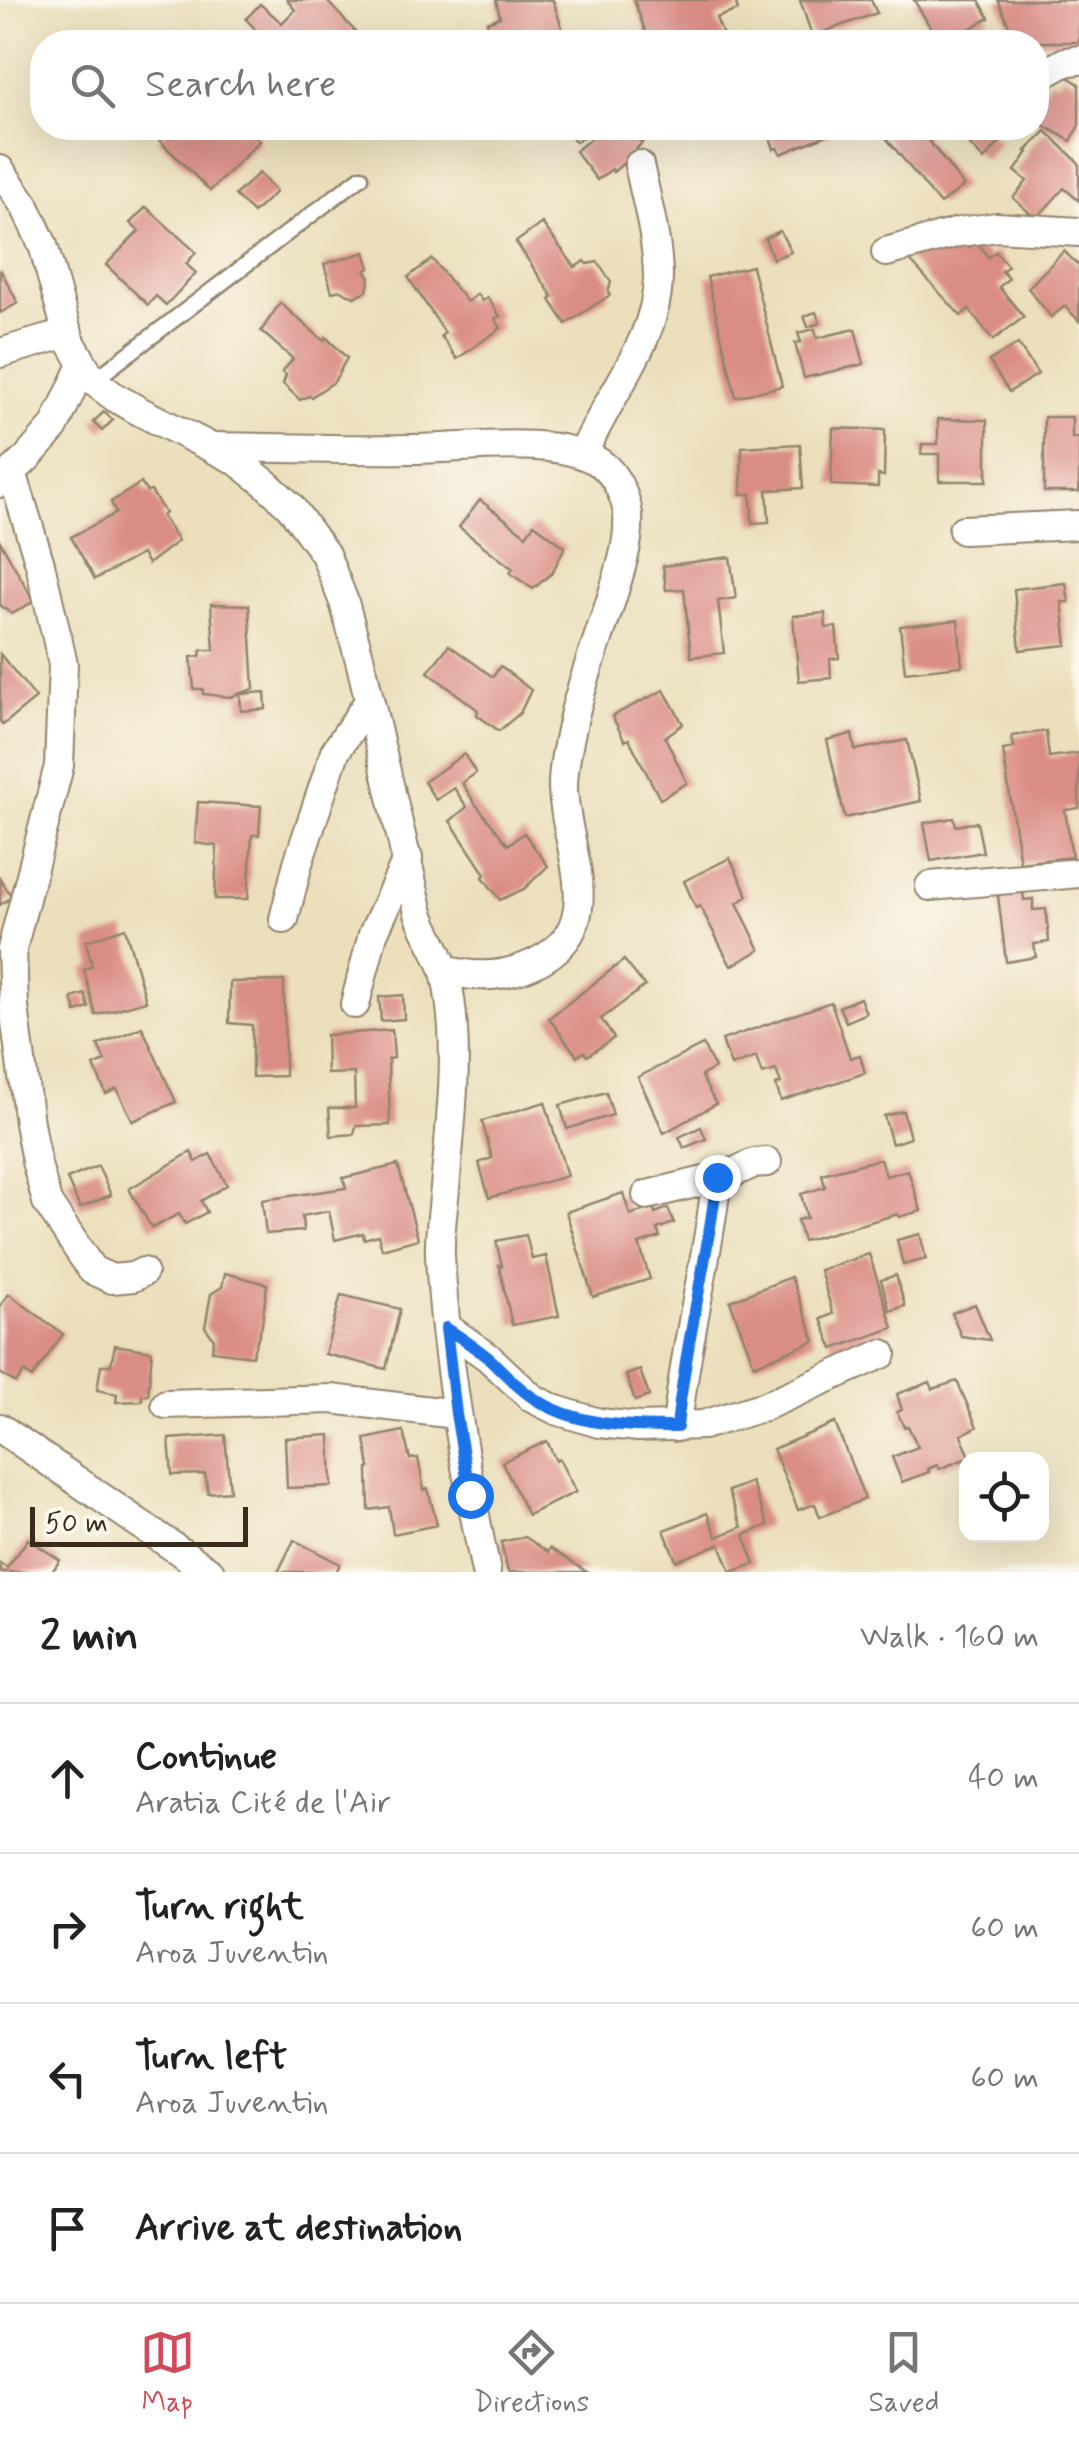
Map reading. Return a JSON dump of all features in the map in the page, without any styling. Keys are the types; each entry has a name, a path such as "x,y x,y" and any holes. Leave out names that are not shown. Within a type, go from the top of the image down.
{"street":[{"path":"1049,71 1079,60"},
{"path":"582,454 630,369 654,310 658,280 654,237 639,164"},
{"path":"0,170 25,206 44,245 68,334 88,373 143,414 214,447 250,471 290,506 325,554 344,602 419,913 444,970 455,1041 440,1251 456,1414 486,1572"},
{"path":"886,252 959,232 997,227 1079,232"},
{"path":"0,353 68,334"},
{"path":"88,373 54,426 6,478 40,564 63,664 59,766 12,949 14,1007 29,1124 47,1202 92,1270 112,1279 143,1272"},
{"path":"214,447 538,446 582,454 597,461 623,493 628,535 580,695 564,766 563,791 580,906 564,944 533,964 493,974 465,975 444,970"},
{"path":"963,530 1079,524"},
{"path":"284,919 298,862 335,752 369,701"},
{"path":"355,1004 373,934 408,858"},
{"path":"930,886 1079,874"},
{"path":"647,1195 717,1177 754,1162 767,1162"},
{"path":"677,1427 717,1177"},
{"path":"446,1328 488,1357 532,1398 598,1423 639,1427 703,1425 765,1406 882,1354"},
{"path":"166,1404 331,1399 456,1414"},
{"path":"0,1428 210,1572"}],"lane":[{"path":"88,373 361,177"}],"building":[{"path":"287,0 326,0 354,30 256,30 246,19 260,4 282,23 295,10"},
{"path":"496,0 553,0 563,30 489,30 487,22 500,17"},
{"path":"634,0 735,0 738,10 716,18 721,30 645,30"},
{"path":"800,0 871,0 877,13 829,30 810,30"},
{"path":"914,0 979,0 989,18 968,30 932,30"},
{"path":"998,0 1079,0 1079,42 1049,42 1049,30 1011,30"},
{"path":"1063,74 1079,84 1079,125 1071,141 1049,128 1049,81 1058,83"},
{"path":"1049,134 1079,163 1079,201 1064,188 1036,219 1013,198 1027,181 1015,171 1037,140 1049,140"},
{"path":"159,140 260,141 210,191"},
{"path":"589,140 642,143 613,172 612,169 597,180 575,151"},
{"path":"771,140 815,140 781,154 778,148 774,149"},
{"path":"888,140 928,140 964,186 940,204"},
{"path":"965,140 1000,142 984,160"},
{"path":"259,173 276,192 253,213 235,195"},
{"path":"146,207 196,252 186,264 196,273 166,305 156,296 148,305 106,265 139,231 130,223"},
{"path":"542,223 575,267 585,261 598,262 611,282 610,295 566,324 516,242"},
{"path":"780,231 791,252 773,259 765,238"},
{"path":"963,238 969,247 977,242 988,257 996,252 1008,266 1002,271 1009,278 999,287 1024,317 993,340 969,309 961,316 905,255"},
{"path":"1064,251 1079,266 1079,321 1065,306 1051,317 1028,288"},
{"path":"365,252 370,268 365,270 370,277 367,291 354,297 341,290 332,292 324,264"},
{"path":"432,259 467,302 477,294 482,301 487,297 500,316 495,319 501,328 457,359 441,336 445,333 408,277"},
{"path":"752,266 782,386 736,397 707,277"},
{"path":"0,269 18,303 0,313"},
{"path":"280,303 347,358 334,382 300,400 283,384 286,375 282,372 293,359 261,331"},
{"path":"816,312 820,323 808,327 804,316"},
{"path":"815,329 817,338 855,329 864,364 804,378 795,343 801,342 798,333"},
{"path":"1018,344 1038,374 1009,392 989,361"},
{"path":"104,412 113,420 102,431 93,422"},
{"path":"1044,417 1072,417 1072,438 1079,438 1079,492 1044,492"},
{"path":"938,419 987,420 987,481 939,481 939,454 921,454 922,444 938,444"},
{"path":"833,428 885,430 884,476 878,475 878,487 831,485"},
{"path":"800,444 803,488 767,490 769,522 752,523 751,494 741,494 742,447"},
{"path":"141,483 147,492 151,491 178,541 148,564 142,554 95,579 71,537 116,513 111,502"},
{"path":"480,500 526,535 534,524 565,547 552,573 533,589 459,527"},
{"path":"0,541 34,601 12,614 0,605"},
{"path":"730,557 736,598 718,601 724,653 691,657 684,589 666,590 663,566"},
{"path":"1066,583 1069,602 1062,602 1067,645 1020,650 1014,589"},
{"path":"211,604 249,605 254,689 230,697 194,689 191,657 200,656 201,650 214,650"},
{"path":"825,613 826,628 836,627 839,658 830,659 831,678 799,681 793,616"},
{"path":"958,620 962,666 905,672 900,626"},
{"path":"449,645 493,677 500,666 531,690 520,713 499,731 428,672"},
{"path":"0,654 36,698 3,725 0,721"},
{"path":"664,690 683,724 665,737 687,783 660,799 629,739 625,741 612,716"},
{"path":"265,692 266,709 241,711 240,694"},
{"path":"1046,731 1049,757 1079,753 1079,808 1065,810 1072,857 1020,863 1003,750 1014,748 1012,736"},
{"path":"852,734 855,750 907,740 921,801 845,818 827,740"},
{"path":"464,754 476,773 462,783 474,802 508,845 524,833 548,866 524,889 500,900 450,821 467,807 454,788 436,800 424,782"},
{"path":"198,802 261,806 259,835 252,835 248,899 215,899 217,846 195,843"},
{"path":"954,818 956,826 977,822 983,852 931,861 924,823"},
{"path":"730,858 748,896 737,903 760,950 731,966 684,881"},
{"path":"0,879 12,897 0,905"},
{"path":"1022,884 1024,900 1033,899 1033,910 1046,909 1049,942 1034,944 1036,957 1006,962 997,887"},
{"path":"125,928 146,1001 96,1015 84,970 92,966 86,941"},
{"path":"624,960 645,986 601,1019 614,1038 587,1056 584,1052 577,1056 549,1018"},
{"path":"284,981 285,1076 252,1077 252,1025 229,1023 230,982"},
{"path":"85,994 89,1008 76,1012 72,998"},
{"path":"403,995 404,1019 381,1021 379,997"},
{"path":"860,998 866,1013 846,1022 839,1007"},
{"path":"831,1002 850,1058 860,1055 865,1073 781,1101 776,1070 762,1074 756,1057 731,1066 722,1040"},
{"path":"142,1027 176,1102 133,1121 117,1089 106,1094 94,1066 105,1061 98,1045"},
{"path":"392,1030 394,1058 388,1059 390,1125 356,1126 354,1134 331,1136 329,1108 355,1108 354,1073 327,1074 326,1035"},
{"path":"703,1045 715,1068 701,1076 716,1104 664,1133 638,1077"},
{"path":"606,1092 613,1115 567,1129 560,1105"},
{"path":"545,1102 567,1176 489,1198 479,1163 492,1158 482,1121"},
{"path":"903,1111 910,1138 892,1144 884,1116"},
{"path":"701,1127 706,1139 684,1148 679,1137"},
{"path":"191,1152 196,1162 210,1154 227,1185 201,1201 207,1212 185,1224 179,1214 152,1228 129,1189"},
{"path":"880,1159 886,1176 908,1170 921,1211 803,1241 797,1220 807,1218 801,1194 825,1187 822,1174"},
{"path":"398,1165 418,1239 382,1249 378,1235 364,1239 363,1233 335,1240 329,1211 302,1216 303,1231 266,1234 262,1200 346,1188 343,1178"},
{"path":"98,1166 111,1195 80,1208 67,1179"},
{"path":"623,1193 630,1215 653,1207 655,1213 668,1208 674,1223 657,1229 660,1237 639,1244 650,1279 593,1297 566,1212"},
{"path":"920,1234 926,1259 903,1265 897,1240"},
{"path":"526,1235 532,1259 546,1256 559,1316 512,1325 496,1241"},
{"path":"869,1254 893,1328 833,1349 821,1319 833,1314 820,1270"},
{"path":"225,1273 267,1284 262,1325 252,1356 212,1351 214,1339 205,1327 211,1294 222,1287"},
{"path":"896,1275 905,1306 890,1311 881,1280"},
{"path":"791,1277 815,1341 754,1365 730,1301"},
{"path":"9,1294 63,1334 32,1378 24,1372 16,1383 0,1373 0,1306"},
{"path":"341,1295 400,1309 386,1369 325,1354"},
{"path":"975,1304 990,1340 961,1336 952,1313"},
{"path":"115,1345 152,1351 148,1395 142,1395 142,1401 116,1402 117,1394 97,1390 101,1365 111,1365"},
{"path":"640,1370 649,1396 635,1401 626,1375"},
{"path":"957,1381 977,1427 961,1435 968,1452 959,1452 959,1461 939,1469 937,1465 902,1482 892,1457 918,1447 897,1412 902,1410 897,1394 930,1382 933,1389"},
{"path":"835,1423 865,1499 820,1517 815,1504 798,1510 773,1449"},
{"path":"403,1431 410,1459 418,1458 437,1525 393,1534 389,1507 369,1510 370,1468 365,1439"},
{"path":"225,1435 230,1491 208,1493 205,1474 172,1475 169,1439"},
{"path":"330,1435 332,1486 287,1488 285,1438"},
{"path":"547,1441 576,1492 528,1515 502,1462"},
{"path":"751,1482 768,1525 744,1535 755,1564 731,1572 720,1544 676,1561 664,1530 707,1513 717,1537 742,1527 728,1491"},
{"path":"525,1537 587,1572 508,1572 501,1542"},
{"path":"28,1539 60,1560 52,1572 0,1572 0,1563 7,1568"},
{"path":"294,1540 340,1564 336,1572 278,1572"}],"route":[{"path":"470,1495 446,1328 488,1357 532,1398 556,1410 598,1423 677,1427 717,1177"}]}
